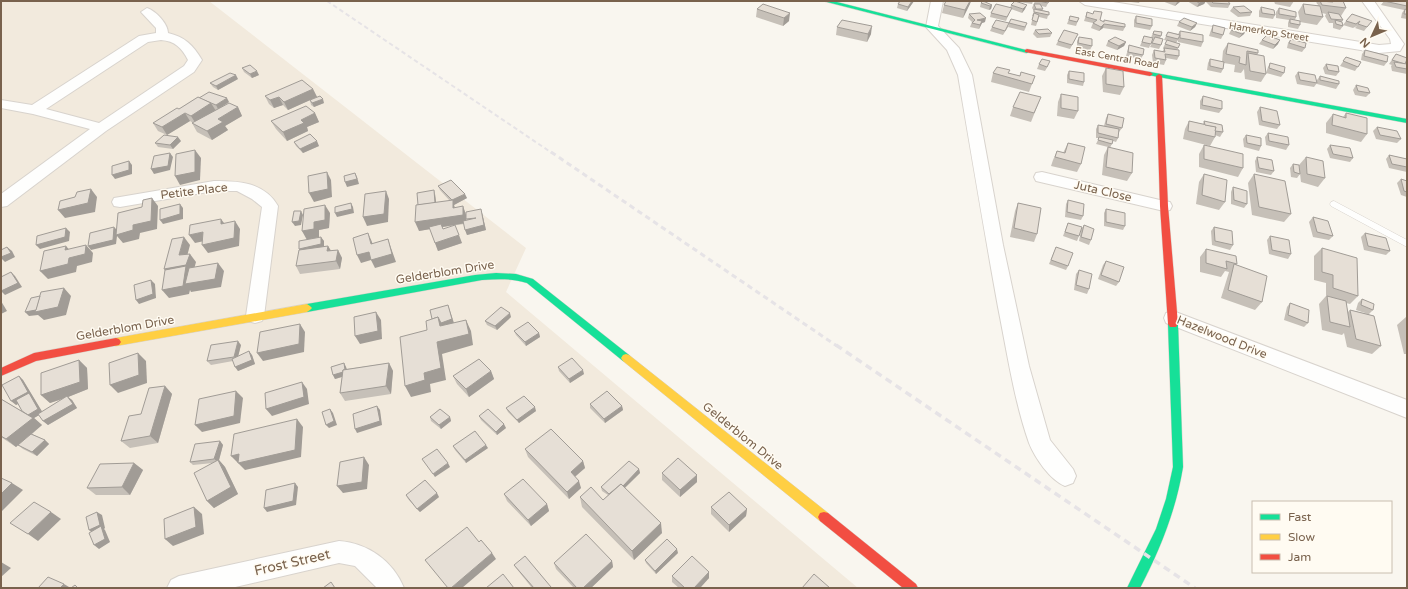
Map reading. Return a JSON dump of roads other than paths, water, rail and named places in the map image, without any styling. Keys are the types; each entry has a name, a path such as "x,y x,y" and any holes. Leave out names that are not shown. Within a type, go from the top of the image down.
{"street":[{"name":"East Central Road","path":"826,1 1025,51 1407,121"},
{"path":"937,1 932,27 947,41 959,56 965,75 995,245 1019,366 1040,443 1048,456 1065,476"},
{"name":"Hamerkop Street","path":"1085,1 1379,49 1395,48 1398,44 1396,39 1368,1"},
{"path":"148,12 162,28 162,35"},
{"path":"1,202 101,128 189,69 195,60 191,52 174,38 162,35 144,39 34,110"},
{"name":"Hazelwood Drive","path":"1159,76 1164,206 1173,318 1407,409"},
{"path":"1,104 34,110 101,128"},
{"name":"Juta Close","path":"1042,177 1164,206"},
{"path":"1,185 19,189"},
{"name":"Petite Place","path":"120,202 214,186 240,186 258,195 270,206 255,316"},
{"name":"Gelderblom Drive","path":"1,372 34,357 255,316 475,278 509,275 523,278 530,281 591,329 912,588"},
{"path":"1133,588 1154,551 1169,516 1175,491 1178,467 1173,318"},
{"name":"Frost Street","path":"179,588 345,552 360,554 379,572 392,588"}],"lane":[{"path":"1334,204 1407,244"}],"railway":[{"path":"327,1 552,153"},
{"path":"551,152 837,346"},
{"path":"836,345 1195,588"}]}
